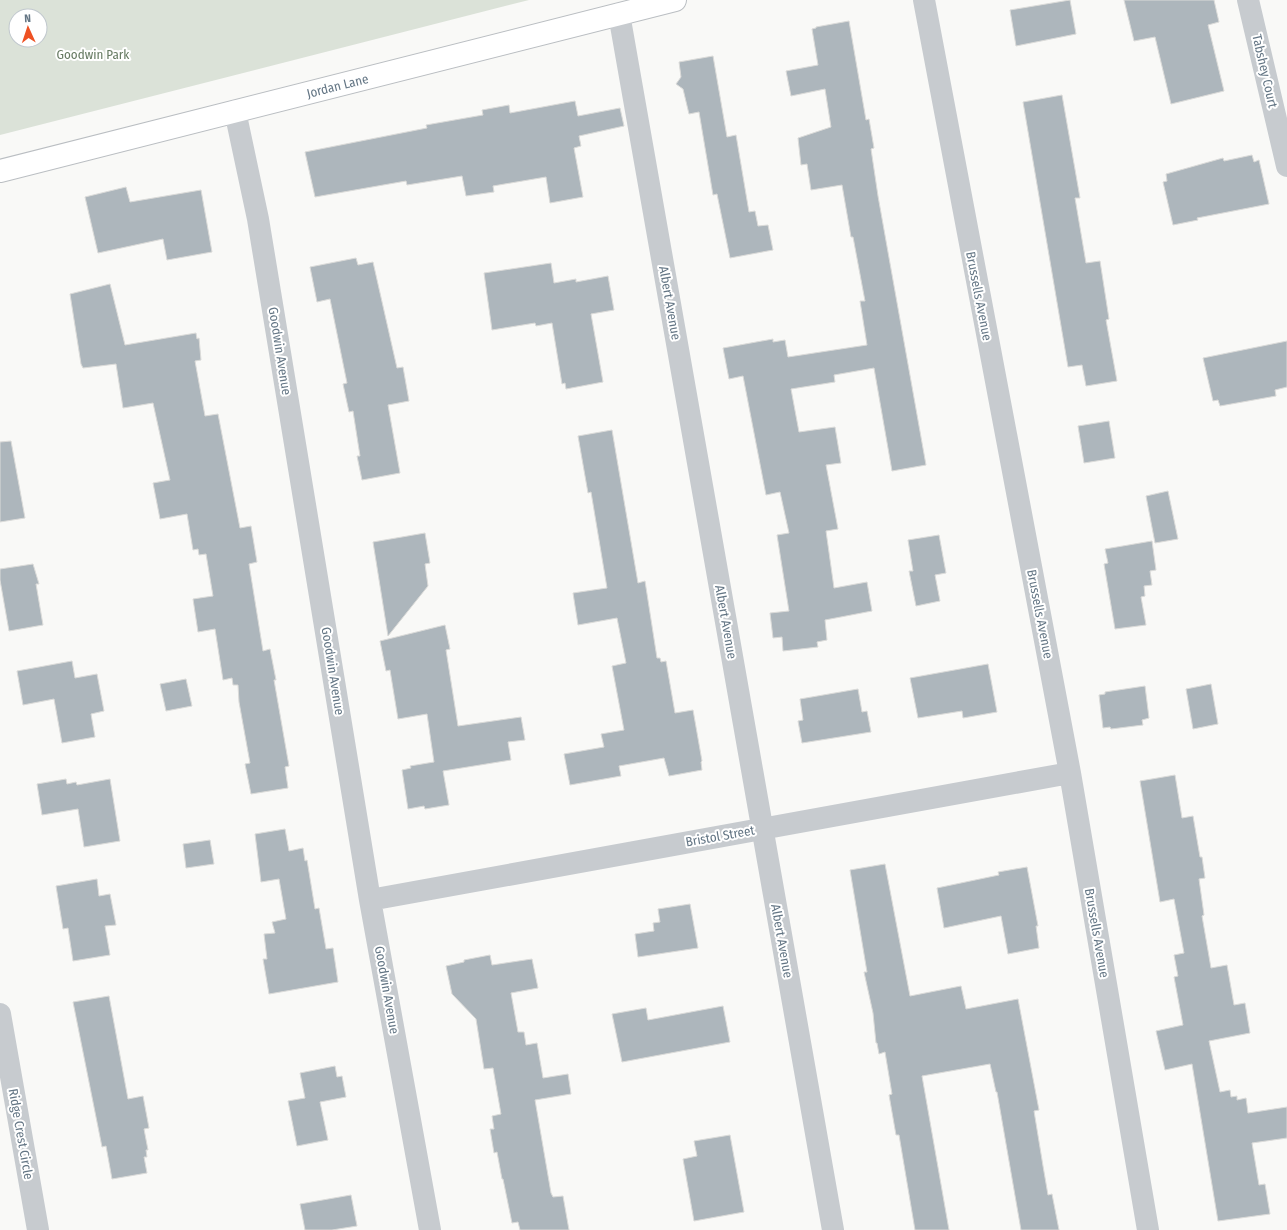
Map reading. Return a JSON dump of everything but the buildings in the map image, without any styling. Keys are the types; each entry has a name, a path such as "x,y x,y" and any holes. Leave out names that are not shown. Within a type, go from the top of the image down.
{"main road":[{"name":"Jordan Lane","path":"0,171 675,0"}],"street":[{"name":"Brussells Avenue","path":"924,0 1070,773 1148,1230"},
{"name":"Tabshey Court","path":"1248,0 1287,166"},
{"name":"Albert Avenue","path":"619,14 833,1230"},
{"name":"Goodwin Avenue","path":"235,111 258,219 370,900 430,1230"},
{"name":"Bristol Street","path":"370,900 1070,773"},
{"name":"Ridge Crest Circle","path":"0,1014 38,1230"}],"green space":[{"name":"Goodwin Park","path":"0,0 529,0 0,135"}]}
